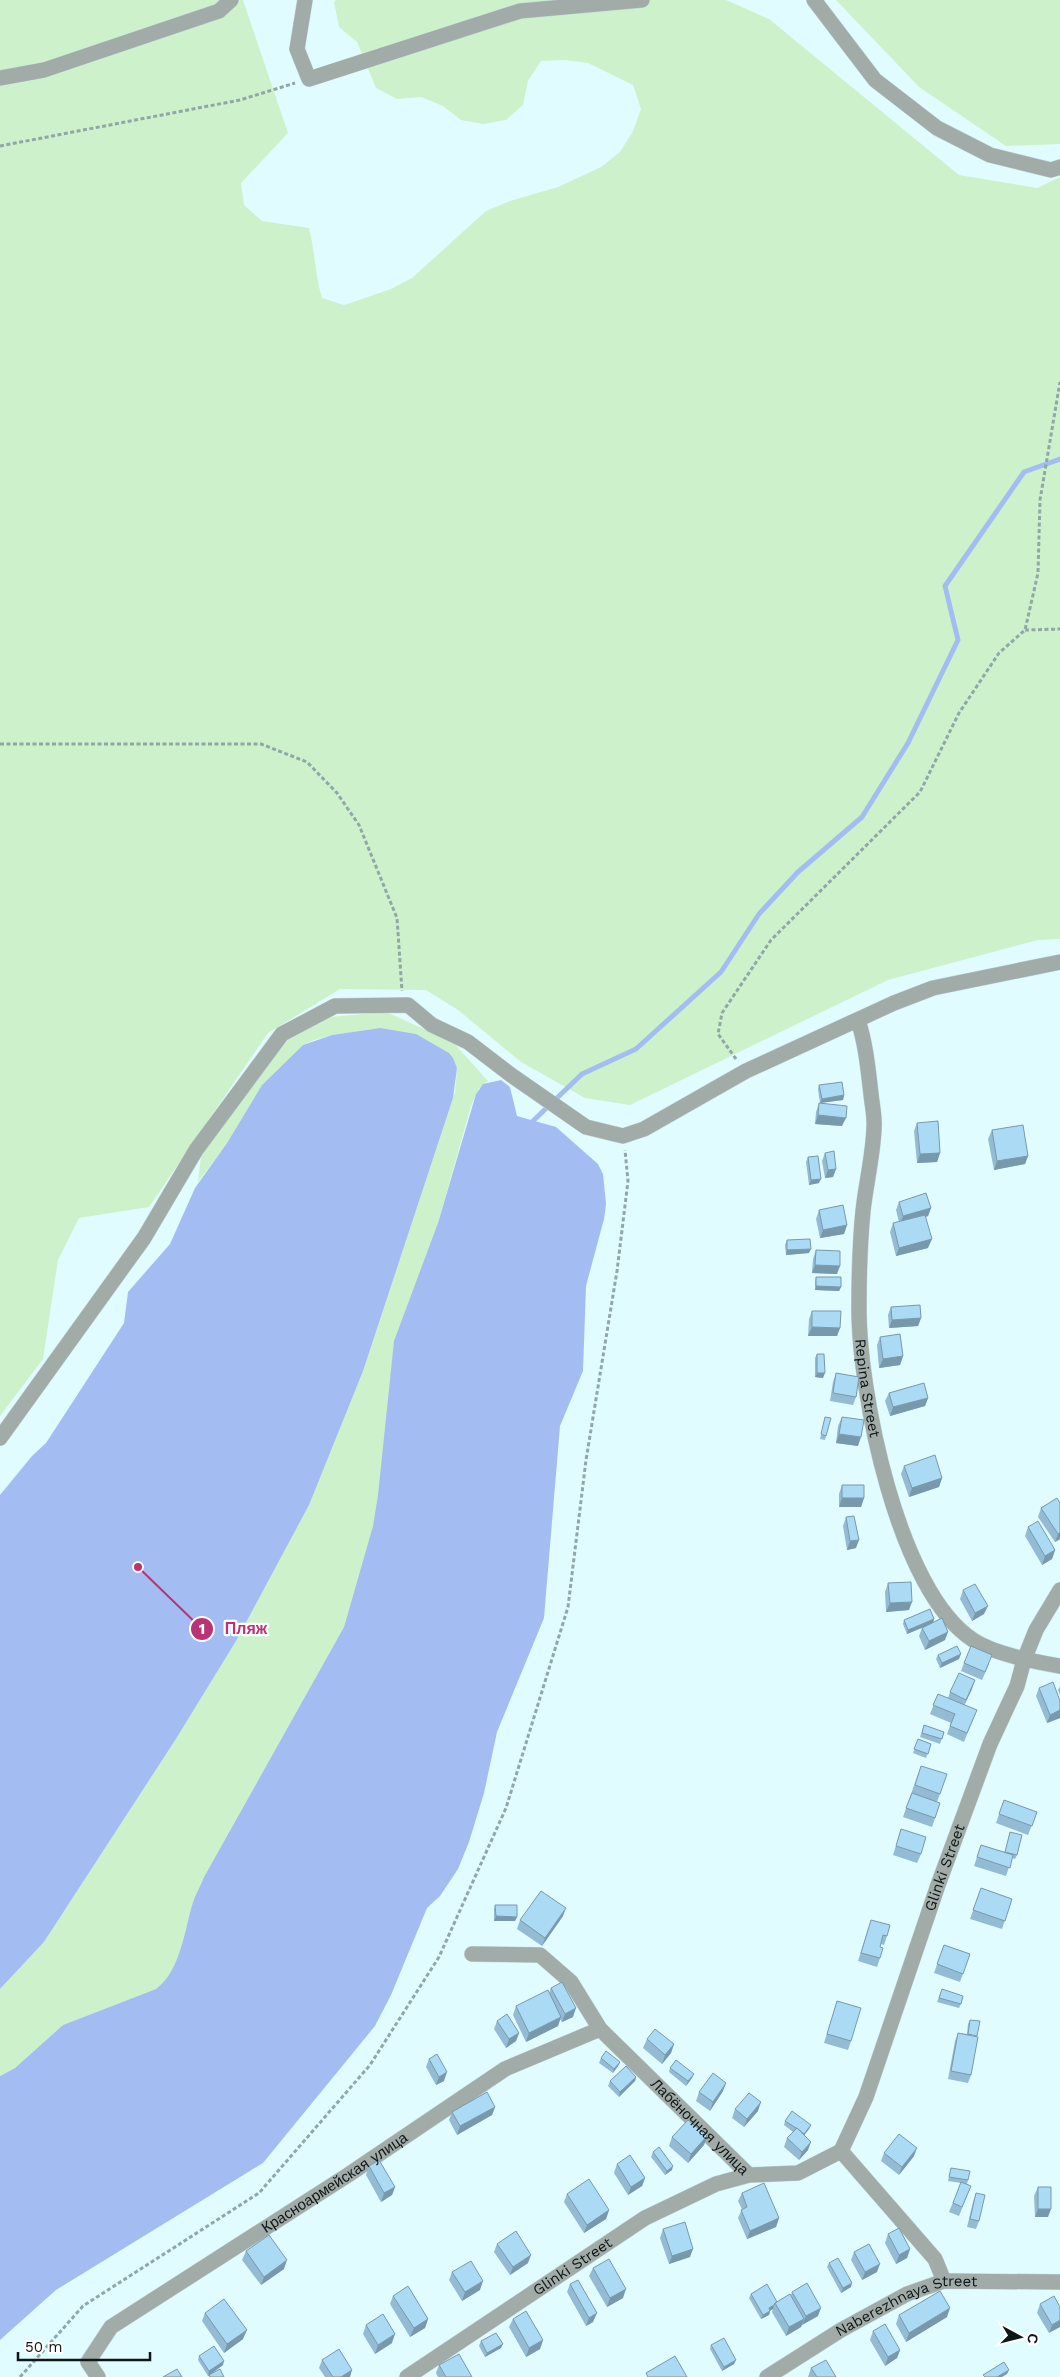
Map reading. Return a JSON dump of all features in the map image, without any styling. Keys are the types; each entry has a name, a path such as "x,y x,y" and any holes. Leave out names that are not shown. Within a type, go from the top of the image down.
{"street":[{"path":"0,78 44,70 218,11 231,0"},
{"path":"305,0 297,49 309,79 520,11 642,0"},
{"path":"814,0 875,80 937,128 990,155 1050,170 1060,167"},
{"path":"0,1438 144,1238 196,1150 282,1034 335,1006 408,1005 432,1025 468,1042 511,1075 586,1127 623,1136 644,1129 746,1071 894,1003 934,988 1060,962"},
{"name":"Repina Street","path":"858,1020 865,1044 874,1127 863,1212 859,1308 866,1386 879,1461 896,1514 923,1578 944,1615 974,1641 1024,1660 1060,1666"},
{"name":"Glinki Street","path":"841,2151 866,2097 938,1884 990,1744 1017,1686 1024,1660 1036,1630 1060,1590"},
{"name":"Лабёночная улица","path":"472,1954 540,1955 571,1982 600,2029 749,2175 798,2172 841,2151"},
{"name":"Красноармейская улица","path":"98,2377 88,2362 111,2327 348,2175 506,2070 600,2029"},
{"path":"841,2151 935,2259 944,2281"},
{"name":"Glinki Street","path":"407,2377 645,2218 716,2184 749,2175"},
{"name":"Naberezhnaya Street","path":"767,2377 841,2330 907,2294 944,2281 1060,2282"}],"path":[{"path":"0,146 240,100 309,79"},
{"path":"746,1071 718,1034 722,1013 771,940 920,792 959,713 999,653 1025,630 1038,573 1040,500 1060,382"},
{"path":"1025,630 1060,629"},
{"path":"0,744 261,744 307,762 337,793 359,825 397,918 402,991 408,1005"},
{"path":"20,2377 83,2306 259,2193 370,2064 439,1956 506,1808 568,1607 586,1460 617,1271 628,1181 623,1136"}],"green space":[{"path":"0,0 243,0 288,133 241,183 244,205 262,221 309,228 322,298 344,305 391,289 412,278 486,211 510,201 558,187 601,167 620,152 633,131 641,109 633,85 588,63 565,60 541,61 528,81 523,105 506,120 483,124 461,120 443,106 421,97 397,99 376,88 357,42 339,27 334,2 336,0 726,0 769,19 959,175 1037,188 1060,177 1060,939 1038,940 888,980 630,1105 585,1098 521,1062 458,1010 426,990 340,989 268,1033 149,1207 79,1218 58,1260 43,1359 0,1416"},
{"path":"836,0 1060,0 1060,144 1006,146 919,87"},
{"path":"386,1012 453,1042 488,1081 479,1088 471,1106 438,1223 373,1527 344,1627 204,1877 193,1902 176,1961 164,1981 156,1989 63,2025 15,2068 0,2076 0,1989 44,1942 174,1742 309,1505 455,1092 457,1068 380,1028 332,1035 314,1040 303,1045 262,1085 227,1143 198,1182 201,1156 286,1041 330,1017"}],"water":[{"path":"380,1028 416,1034 449,1053 457,1068 453,1098 363,1371 309,1505 236,1641 174,1742 44,1942 0,1989 0,1495 32,1456 46,1443 124,1323 128,1292 170,1244 195,1188 227,1143 262,1085 303,1045 332,1035"},
{"path":"501,1080 510,1087 517,1116 556,1127 598,1164 603,1174 606,1204 604,1219 586,1286 583,1371 560,1426 544,1618 497,1732 484,1793 469,1842 458,1869 440,1896 427,1908 391,1995 375,2026 263,2163 56,2290 0,2340 0,2076 15,2068 63,2025 156,1989 171,1971 180,1949 193,1902 204,1877 344,1627 373,1526 394,1341 438,1223 476,1094 483,1084"}],"building":[{"path":"842,1082 844,1095 822,1099 819,1085"},
{"path":"819,1103 847,1106 846,1118 818,1115"},
{"path":"938,1121 940,1153 920,1154 917,1123"},
{"path":"1023,1125 1028,1156 997,1161 992,1130"},
{"path":"834,1151 836,1169 828,1170 825,1153"},
{"path":"818,1156 821,1179 811,1180 808,1157"},
{"path":"926,1193 931,1208 903,1216 899,1202"},
{"path":"843,1205 847,1225 823,1230 819,1210"},
{"path":"925,1215 932,1239 899,1248 893,1223"},
{"path":"810,1239 811,1249 787,1250 787,1240"},
{"path":"816,1250 840,1251 840,1266 815,1265"},
{"path":"816,1277 841,1277 841,1287 816,1286"},
{"path":"920,1305 921,1318 892,1320 891,1307"},
{"path":"812,1311 841,1311 840,1328 812,1327"},
{"path":"900,1334 903,1356 883,1359 880,1337"},
{"path":"817,1354 824,1354 825,1373 817,1373"},
{"path":"836,1373 859,1377 856,1397 833,1393"},
{"path":"924,1383 928,1398 893,1407 889,1393"},
{"path":"825,1417 831,1418 826,1436 821,1434"},
{"path":"842,1417 864,1420 861,1437 839,1434"},
{"path":"935,1455 942,1478 912,1488 904,1466"},
{"path":"842,1485 864,1485 864,1498 842,1498"},
{"path":"1057,1498 1060,1503 1060,1532 1058,1534 1041,1508"},
{"path":"854,1516 859,1540 850,1541 846,1517"},
{"path":"1038,1521 1055,1550 1045,1556 1028,1527"},
{"path":"911,1582 912,1602 890,1603 888,1583"},
{"path":"975,1584 988,1606 975,1613 963,1590"},
{"path":"930,1609 934,1619 908,1630 904,1620"},
{"path":"942,1618 948,1632 929,1641 922,1628"},
{"path":"957,1646 961,1654 942,1663 938,1655"},
{"path":"971,1646 992,1655 985,1672 964,1663"},
{"path":"959,1673 975,1680 966,1700 950,1692"},
{"path":"1053,1682 1060,1701 1060,1710 1050,1715 1039,1688"},
{"path":"938,1694 977,1710 967,1733 950,1726 955,1714 933,1705"},
{"path":"924,1725 944,1732 942,1739 922,1733"},
{"path":"918,1739 931,1744 928,1754 914,1749"},
{"path":"921,1766 947,1774 940,1794 915,1785"},
{"path":"912,1793 940,1803 935,1818 906,1808"},
{"path":"1004,1800 1037,1812 1032,1826 999,1814"},
{"path":"901,1829 926,1837 921,1854 896,1846"},
{"path":"1010,1832 1022,1835 1017,1855 1005,1852"},
{"path":"981,1845 1013,1855 1010,1868 977,1857"},
{"path":"981,1888 1012,1899 1005,1921 973,1910"},
{"path":"541,1891 566,1908 545,1938 520,1920"},
{"path":"495,1905 517,1905 517,1917 496,1916"},
{"path":"871,1920 890,1925 887,1936 883,1935 880,1947 883,1948 880,1958 861,1953"},
{"path":"944,1945 970,1954 963,1974 937,1964"},
{"path":"562,1982 576,2008 565,2014 551,1988"},
{"path":"942,1989 963,1996 961,2004 939,1998"},
{"path":"548,1990 561,2017 529,2033 516,2006"},
{"path":"837,2001 861,2008 851,2041 827,2034"},
{"path":"507,2014 519,2033 509,2039 497,2021"},
{"path":"970,2020 980,2021 977,2036 968,2034"},
{"path":"655,2029 674,2044 665,2055 647,2039"},
{"path":"958,2033 978,2037 971,2075 951,2071"},
{"path":"606,2051 620,2062 614,2069 601,2058"},
{"path":"437,2054 447,2072 439,2077 429,2059"},
{"path":"676,2060 694,2074 688,2081 670,2068"},
{"path":"626,2066 636,2077 620,2092 610,2081"},
{"path":"713,2073 726,2083 713,2102 699,2092"},
{"path":"487,2092 495,2107 460,2126 452,2112"},
{"path":"749,2093 761,2102 747,2119 735,2109"},
{"path":"792,2111 811,2125 804,2134 785,2121"},
{"path":"688,2120 707,2136 691,2154 672,2137"},
{"path":"797,2128 811,2142 802,2152 787,2138"},
{"path":"899,2134 917,2148 902,2167 884,2153"},
{"path":"659,2147 673,2166 667,2171 653,2152"},
{"path":"630,2155 645,2178 631,2187 617,2164"},
{"path":"379,2160 395,2187 384,2193 369,2166"},
{"path":"951,2168 970,2171 968,2180 949,2177"},
{"path":"589,2179 609,2210 587,2225 567,2194"},
{"path":"961,2182 971,2186 962,2207 953,2203"},
{"path":"764,2183 779,2218 750,2231 741,2210 747,2207 742,2193"},
{"path":"1038,2187 1051,2187 1051,2209 1038,2209"},
{"path":"976,2193 985,2195 979,2221 970,2219"},
{"path":"685,2222 693,2249 672,2256 663,2229"},
{"path":"899,2228 910,2249 899,2255 888,2234"},
{"path":"516,2231 531,2255 513,2267 497,2244"},
{"path":"269,2235 287,2260 264,2277 246,2251"},
{"path":"869,2244 880,2264 865,2272 854,2252"},
{"path":"838,2258 852,2283 843,2288 829,2263"},
{"path":"609,2259 626,2289 610,2298 593,2268"},
{"path":"471,2261 483,2281 465,2292 452,2272"},
{"path":"578,2280 597,2313 589,2318 570,2284"},
{"path":"807,2283 821,2308 806,2316 792,2292"},
{"path":"767,2284 777,2302 769,2308 770,2311 763,2315 751,2294"},
{"path":"408,2286 428,2319 414,2328 393,2296"},
{"path":"940,2291 950,2308 909,2333 899,2315"},
{"path":"790,2294 804,2319 789,2327 775,2303"},
{"path":"1054,2296 1060,2307 1060,2320 1052,2325 1040,2304"},
{"path":"224,2299 247,2330 227,2344 205,2313"},
{"path":"526,2311 543,2340 529,2348 513,2319"},
{"path":"383,2314 395,2334 378,2345 366,2325"},
{"path":"885,2324 900,2350 888,2357 873,2331"},
{"path":"496,2333 503,2344 487,2353 481,2341"},
{"path":"724,2338 736,2360 724,2367 711,2345"},
{"path":"214,2346 224,2361 209,2371 199,2356"},
{"path":"339,2349 352,2370 341,2377 333,2377 322,2360"},
{"path":"459,2354 472,2377 446,2377 439,2365"},
{"path":"675,2356 687,2377 648,2377 646,2373"},
{"path":"826,2360 836,2377 817,2377 811,2368"},
{"path":"1004,2362 1009,2370 997,2377 985,2377 983,2375"},
{"path":"177,2369 182,2377 163,2377"},
{"path":"220,2369 224,2377 210,2377 209,2375"}],"waterway":[{"path":"533,1121 582,1074 636,1049 721,972 759,914 798,872 862,817 908,743 958,640 945,586 1024,472 1060,459"}],"place":[{"name":"Пляж","path":"138,1567"}]}
